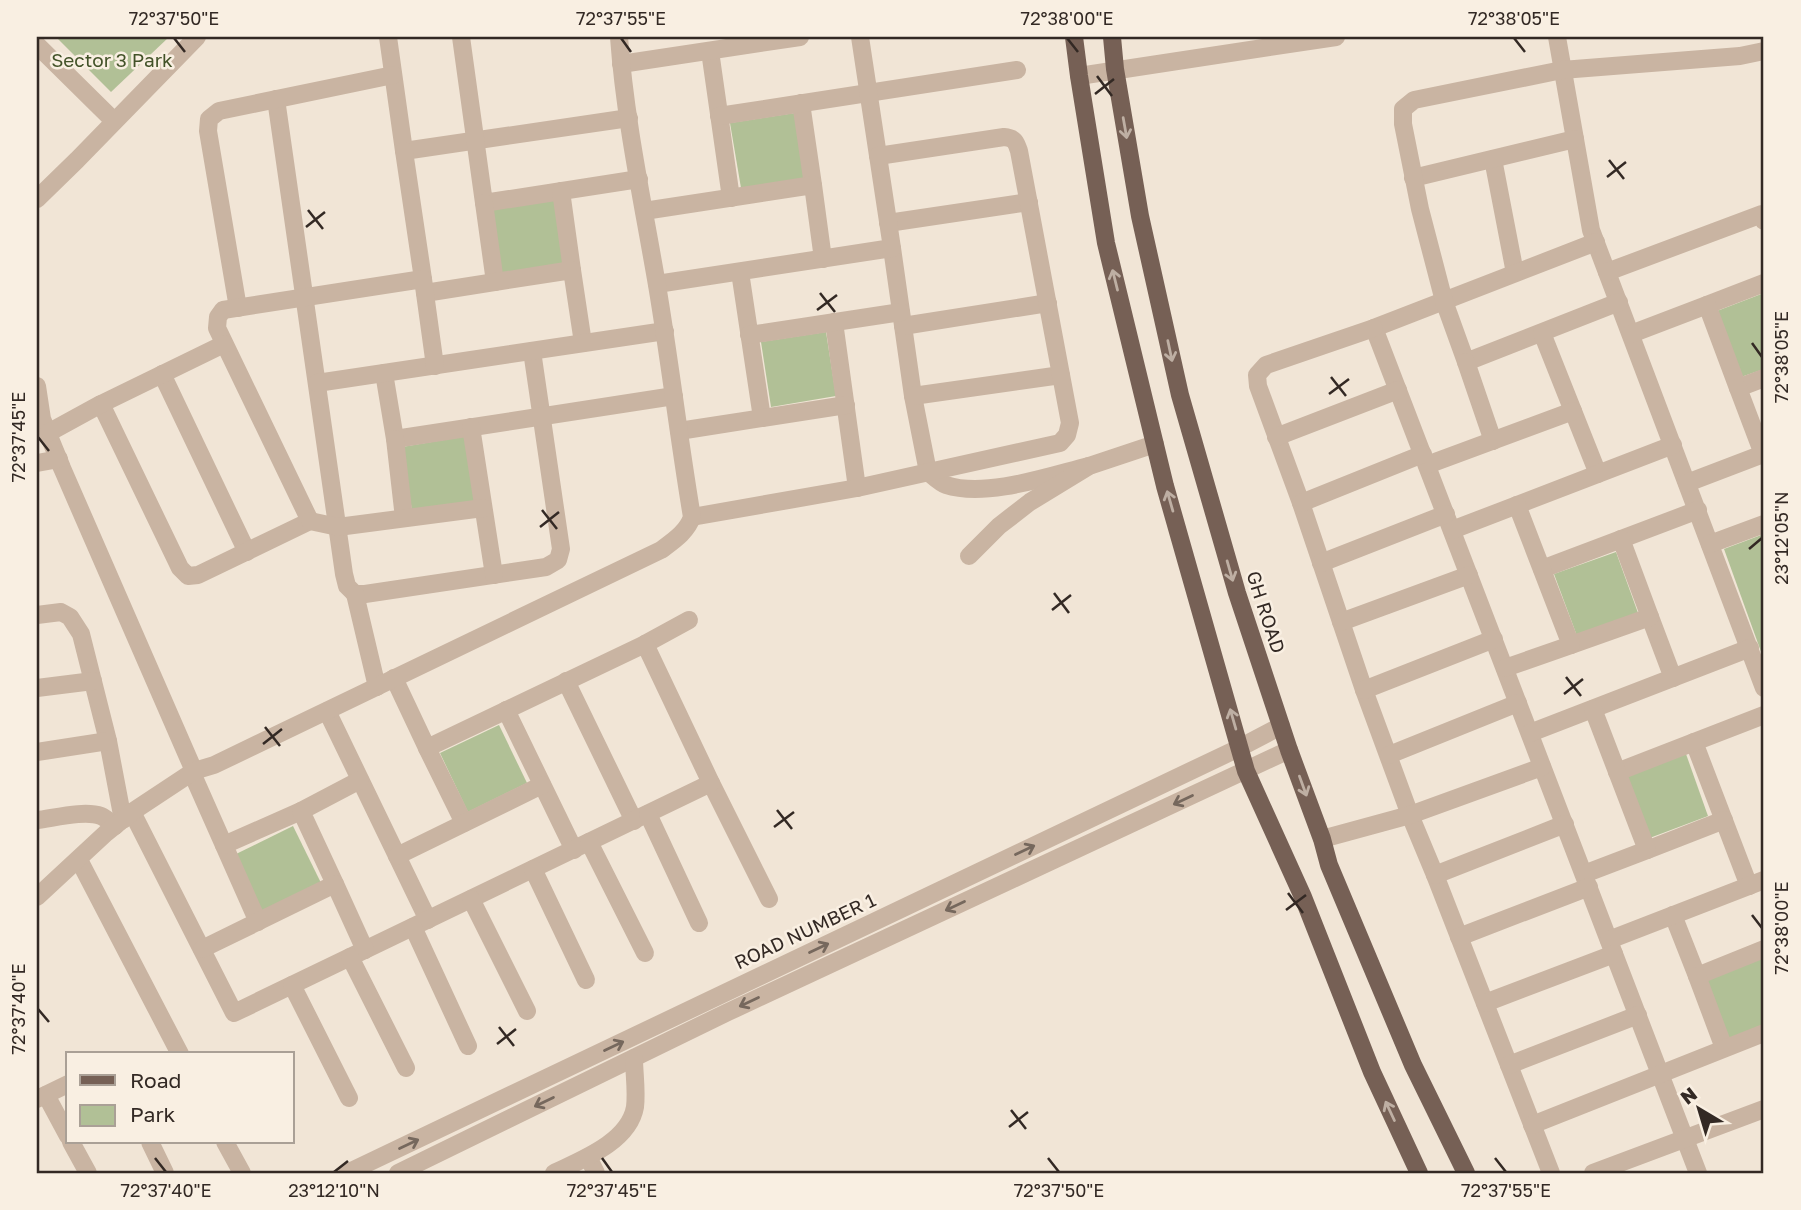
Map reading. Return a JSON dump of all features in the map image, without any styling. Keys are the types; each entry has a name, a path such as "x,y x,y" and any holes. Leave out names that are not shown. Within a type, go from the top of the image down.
{"main road":[{"path":"1074,37 1106,243 1155,444 1246,771 1303,897 1372,1072 1419,1173"},
{"name":"GH ROAD","path":"1112,37 1140,216 1180,395 1237,593 1329,865 1413,1065 1465,1173"}],"street":[{"path":"37,199 197,37"},
{"path":"388,37 435,366"},
{"path":"461,37 495,282"},
{"path":"37,897 123,819 193,772 215,765 661,550 690,524 692,517 618,37"},
{"path":"621,64 710,51 750,41 800,37"},
{"path":"860,37 928,472 945,485 978,489 1018,484 1089,466 1155,444"},
{"path":"1079,76 1336,37"},
{"path":"1557,37 1591,230 1764,688"},
{"path":"37,45 114,121"},
{"path":"710,51 732,198"},
{"path":"1493,441 1444,301 1413,178 1403,124 1404,109 1415,100 1562,70 1740,56 1764,51"},
{"path":"719,116 1017,70"},
{"path":"238,308 208,131 209,119 219,111 393,75"},
{"path":"276,99 347,586 355,594 377,687"},
{"path":"801,103 824,259"},
{"path":"404,151 629,118"},
{"path":"692,517 857,488 1060,443 1067,435 1070,423 1016,141 1004,137 878,156"},
{"path":"1413,178 1575,139"},
{"path":"1493,159 1515,274"},
{"path":"484,203 639,179"},
{"path":"644,211 813,185"},
{"path":"561,191 583,343"},
{"path":"888,223 1029,202"},
{"path":"1607,272 1763,216"},
{"path":"1551,1173 1410,816 1258,386 1257,375 1266,365 1374,328 1596,242"},
{"path":"657,284 892,248"},
{"path":"310,521 217,328 218,317 223,310 305,297 495,282 572,270"},
{"path":"740,272 762,418"},
{"path":"1631,334 1764,283"},
{"path":"1466,362 1619,302"},
{"path":"749,335 834,322 902,319 1048,303"},
{"path":"1687,483 1764,454 1707,305"},
{"path":"834,322 857,488"},
{"path":"1374,328 1698,1173"},
{"path":"317,383 664,331"},
{"path":"1542,333 1598,474"},
{"path":"48,432 224,344"},
{"path":"355,594 546,567 558,560 561,550 532,351"},
{"path":"384,373 404,518"},
{"path":"162,374 247,552"},
{"path":"914,396 1061,376"},
{"path":"1738,387 1764,378"},
{"path":"1276,437 1398,390"},
{"path":"37,394 42,419 258,922"},
{"path":"395,439 674,396"},
{"path":"101,404 180,568 188,576 198,575 310,521 338,527 484,508"},
{"path":"679,431 846,405"},
{"path":"1301,503 1425,460 1493,441 1573,411"},
{"path":"471,427 494,575"},
{"path":"1321,563 1449,522 1517,505 1673,444"},
{"path":"37,463 59,459"},
{"path":"969,556 999,526 1030,502 1089,466"},
{"path":"1517,505 1571,645"},
{"path":"1542,569 1698,510"},
{"path":"1710,544 1764,524"},
{"path":"1621,539 1672,678"},
{"path":"1340,622 1469,575"},
{"path":"37,615 61,612 70,617 81,634 108,741 123,819 202,949 234,1013 711,783"},
{"path":"1505,668 1650,617"},
{"path":"427,748 645,644 689,620"},
{"path":"1364,690 1494,639"},
{"path":"645,644 769,899"},
{"path":"1530,733 1749,648"},
{"path":"394,678 464,823"},
{"path":"37,688 93,681"},
{"path":"566,681 699,923"},
{"path":"1389,755 1518,703"},
{"path":"1593,709 1647,850"},
{"path":"506,710 542,785 645,953"},
{"path":"327,711 397,856 468,1046"},
{"path":"1617,772 1764,715"},
{"name":"ROAD NUMBER 1","path":"347,1173 1281,726"},
{"path":"37,752 108,741"},
{"path":"1485,1003 1612,947 1673,915 1757,883 1724,820 1694,742"},
{"path":"398,1173 728,1012 1289,750"},
{"path":"1322,839 1410,816 1542,767"},
{"path":"224,845 301,811 360,780"},
{"path":"397,856 542,785"},
{"path":"301,811 335,884 358,953 406,1068"},
{"path":"37,820 82,814 123,819"},
{"path":"1459,937 1586,881 1647,850 1724,820"},
{"path":"1435,875 1565,824"},
{"path":"79,860 179,1052"},
{"path":"533,869 586,980"},
{"path":"202,949 335,884"},
{"path":"471,899 527,1011"},
{"path":"1673,915 1724,1048"},
{"path":"1697,976 1764,949"},
{"path":"292,985 349,1098"},
{"path":"1508,1065 1638,1015"},
{"path":"1532,1125 1764,1033"},
{"path":"554,1173 592,1165 623,1130 632,1117 635,1106 634,1058"},
{"path":"66,1085 42,1097 66,1133"},
{"path":"1593,1173 1764,1109"},
{"path":"72,1144 88,1173"},
{"path":"151,1144 165,1173"},
{"path":"226,1144 242,1173"}],"green space":[{"name":"Sector 3 Park","path":"56,37 169,37 111,92"},
{"path":"795,113 805,178 741,188 730,123"},
{"path":"555,199 565,264 501,275 491,210"},
{"path":"1764,293 1764,369 1741,377 1717,311"},
{"path":"826,332 836,396 771,407 761,342"},
{"path":"467,436 477,501 412,511 402,447"},
{"path":"1764,534 1764,660 1724,549"},
{"path":"1616,552 1638,613 1577,636 1554,574"},
{"path":"499,725 527,783 468,812 440,753"},
{"path":"1686,754 1708,816 1647,839 1625,777"},
{"path":"293,826 322,885 263,913 234,855"},
{"path":"1764,957 1764,1027 1728,1040 1706,979"}]}
